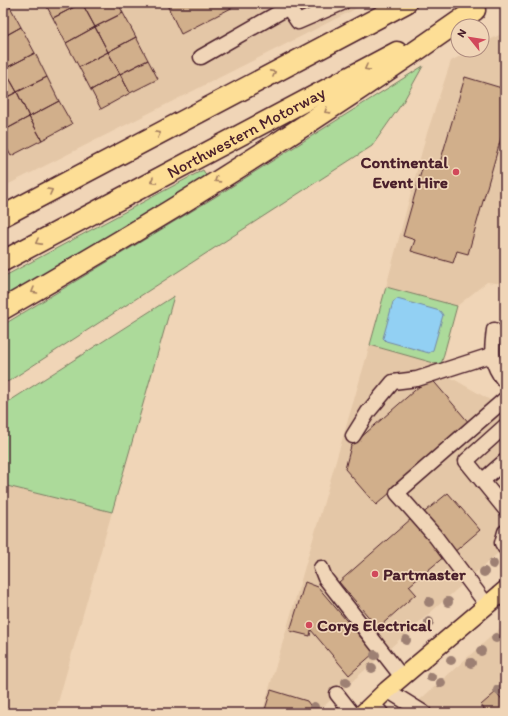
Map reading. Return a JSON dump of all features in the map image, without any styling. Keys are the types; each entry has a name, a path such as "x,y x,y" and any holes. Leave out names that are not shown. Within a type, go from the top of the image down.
{"highway":[{"path":"3,216 406,3"},
{"path":"3,309 105,251 348,98 482,7"},
{"name":"Northwestern Motorway","path":"3,260 482,7"}],"main road":[{"path":"372,710 387,690 505,590"}],"street":[{"path":"201,57 286,5 298,22 342,3"},
{"path":"494,330 491,355 498,374 505,382"},
{"path":"353,436 368,412 393,382 417,379 491,355"},
{"path":"487,604 435,536 397,492 505,399"},
{"path":"502,434 466,461 482,481 503,503"},
{"path":"482,481 505,462"},
{"path":"505,532 502,542 505,548"},
{"path":"321,568 325,578 402,677"},
{"path":"387,690 424,713"},
{"path":"337,694 352,713"}],"shaded area":[{"path":"3,3 367,3 3,187"},
{"path":"505,32 505,284 487,282 457,306 386,287 426,136 451,61 456,58 490,58 490,40"},
{"path":"370,345 441,365 450,377 490,400 505,418 505,547 316,713 262,713"},
{"path":"3,485 112,512 55,713 3,713"},
{"path":"505,624 505,713 405,713"}],"green space":[{"path":"423,66 403,102 372,146 9,381 3,383 3,325 215,197"},
{"path":"203,170 208,179 3,299 3,277"},
{"path":"386,287 457,306 441,365 370,345"},
{"path":"174,296 112,512 3,485 3,403 8,402"}],"water":[{"path":"397,299 440,311 443,315 433,350 429,353 386,341 383,338 393,302"}],"building":[{"path":"8,3 21,27 3,37 3,6"},
{"path":"45,3 82,3 53,18"},
{"path":"82,3 118,3 123,13 95,27"},
{"path":"82,3 95,27 66,43 53,18"},
{"path":"166,3 241,3 181,34"},
{"path":"295,3 319,3 300,13"},
{"path":"123,13 136,37 108,52 95,27"},
{"path":"21,27 35,53 4,69 3,37"},
{"path":"95,27 108,52 79,67 66,43"},
{"path":"136,37 148,60 120,74 108,52"},
{"path":"108,52 120,74 91,90 79,67"},
{"path":"35,53 47,77 17,92 4,69"},
{"path":"148,60 158,79 130,93 120,74"},
{"path":"4,69 17,92 3,99 3,70"},
{"path":"120,74 130,93 101,109 91,90"},
{"path":"47,77 59,101 29,117 17,92"},
{"name":"Continental Event Hire","path":"465,77 505,89 505,124 468,254 457,251 453,263 411,251 415,240 403,236 424,162 439,166"},
{"path":"17,92 29,117 3,131 3,99"},
{"path":"59,101 72,124 42,140 29,117"},
{"path":"29,117 42,140 11,156 3,141 3,131"},
{"path":"430,377 470,424 376,505 345,469 351,446"},
{"path":"448,493 480,530 453,553 421,515"},
{"path":"412,518 445,556 409,586 416,594 378,628 339,582"},
{"path":"305,582 318,587 374,653 349,675 311,630 310,636 290,631"},
{"path":"271,690 307,701 312,708 306,713 264,713"},
{"path":"505,690 505,698 501,693"},
{"path":"496,692 505,703 505,713 487,713 481,705"}],"place":[{"name":"Continental Event Hire","path":"456,172"},
{"name":"Partmaster","path":"375,574"},
{"name":"Corys Electrical","path":"309,625"}]}
